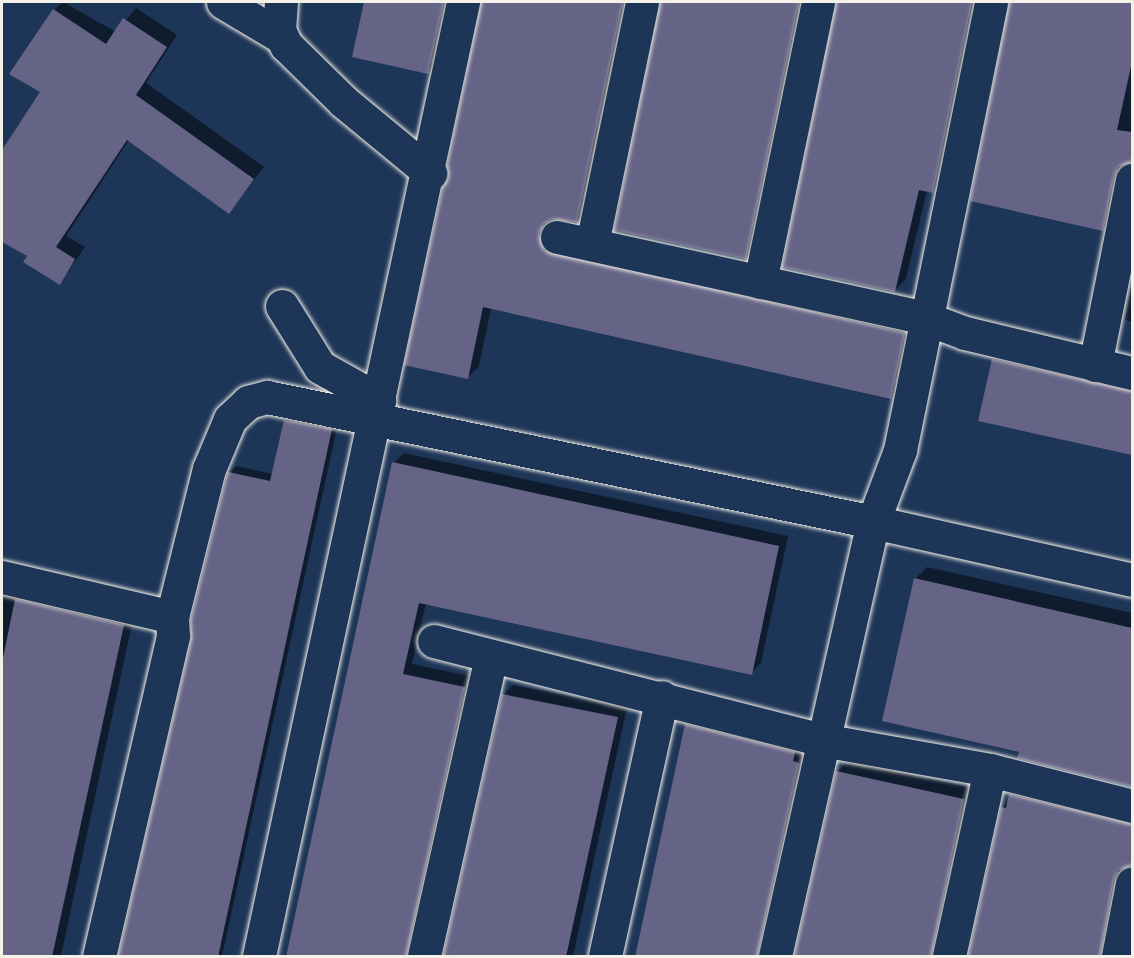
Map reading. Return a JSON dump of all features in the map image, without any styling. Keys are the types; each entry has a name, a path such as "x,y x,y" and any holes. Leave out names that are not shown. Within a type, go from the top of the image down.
{"street":[{"path":"223,2 280,36 344,102 430,173"},
{"path":"280,36 281,2"},
{"path":"259,957 376,408 430,173 463,2"},
{"path":"592,244 642,2"},
{"path":"760,282 818,2"},
{"path":"775,957 822,740 873,522 900,450 991,2"},
{"path":"1095,365 1132,180"},
{"path":"557,237 925,318 965,333 1132,374"},
{"path":"282,306 320,367 376,408"},
{"path":"99,957 173,636 172,617 208,469 237,409 267,397 376,408 1132,580"},
{"path":"3,586 172,617"},
{"path":"434,641 491,657 662,697 822,740 990,770 1132,806"},
{"path":"424,957 491,657"},
{"path":"605,957 662,697"},
{"path":"949,957 990,770"},
{"path":"1118,957 1132,884"}],"building":[{"path":"364,2 444,2 428,74 352,57"},
{"path":"481,2 623,2 577,222 552,219 544,224 539,234 544,250 905,333 891,399 483,307 468,379 404,365 443,186 448,177 447,166"},
{"path":"660,2 799,2 746,259 614,230"},
{"path":"836,2 972,2 933,193 919,190 895,292 782,267"},
{"path":"1009,2 1132,2 1132,62 1117,130 1132,132 1132,162 1118,167 1114,176 1103,231 970,201"},
{"path":"53,9 106,44 123,18 167,47 136,95 254,179 229,214 127,140 56,247 75,259 60,285 23,262 27,256 2,242 2,150 40,92 9,74"},
{"path":"992,359 1132,391 1132,455 978,421"},
{"path":"284,420 332,429 218,957 118,957 191,640 191,619 227,475 228,472 270,481"},
{"path":"392,462 779,546 752,675 419,603 403,674 465,687 406,957 286,957"},
{"path":"914,578 1132,628 1132,787 1017,758 1019,752 882,721"},
{"path":"15,599 124,625 52,957 2,957 2,663"},
{"path":"502,694 618,717 566,957 443,957"},
{"path":"685,724 795,752 793,761 799,763 757,957 635,957"},
{"path":"836,771 964,799 931,957 794,957"},
{"path":"1009,794 1132,824 1132,865 1118,870 1114,879 1100,957 968,957 1001,807 1006,808"}]}
